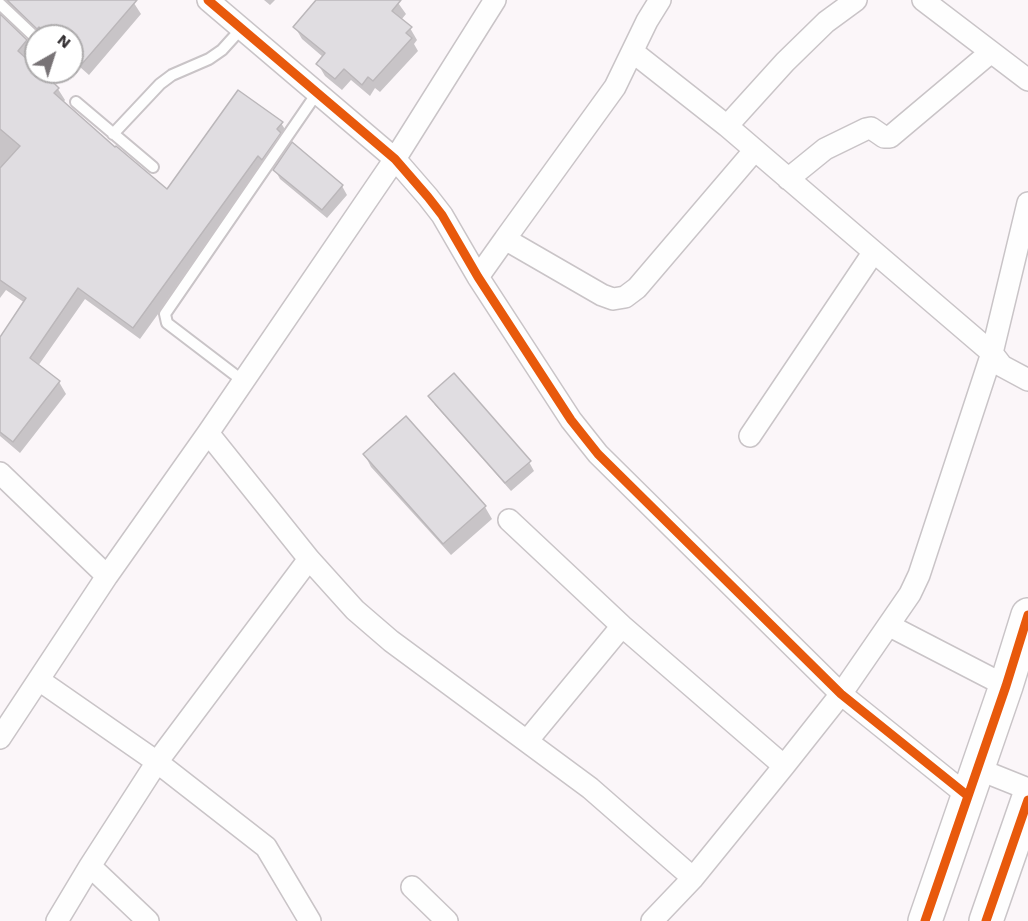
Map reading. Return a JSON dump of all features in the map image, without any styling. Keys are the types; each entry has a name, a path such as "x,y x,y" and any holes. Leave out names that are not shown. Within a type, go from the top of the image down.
{"main road":[{"path":"925,921 1028,615"},
{"path":"986,921 1028,800"}],"street":[{"path":"208,0 396,159 442,215 478,277 590,446 841,694 973,782 1028,789"},
{"path":"0,738 107,576 396,159 495,0"},
{"path":"478,277 615,87 647,21 660,0"},
{"path":"727,126 785,62 826,22 856,0"},
{"path":"923,0 1028,80"},
{"path":"633,52 727,126 992,353 1002,366 1028,380"},
{"path":"788,179 832,145 866,129 874,129 884,137 894,134 991,52"},
{"path":"505,239 602,295 613,299 625,297 636,288 754,151"},
{"path":"652,921 693,878 841,694 910,594 919,575 992,353 1028,203"},
{"path":"750,436 873,253"},
{"path":"208,433 309,558 355,610 391,641 590,788 693,878"},
{"path":"0,473 107,576"},
{"path":"509,520 622,626 784,766"},
{"path":"57,921 157,762 309,558"},
{"path":"527,741 622,626"},
{"path":"890,626 1006,686"},
{"path":"39,680 157,762 266,847 310,921"},
{"path":"90,866 148,921"},
{"path":"412,887 447,921"}],"lane":[{"path":"0,4 24,27"},
{"path":"114,134 160,84 172,75 209,59 222,50 242,29"},
{"path":"243,381 171,327 167,323 165,314 317,93"},
{"path":"76,102 153,167"}],"building":[{"path":"7,0 137,0 84,62 84,24 32,24"},
{"path":"316,0 401,0 392,11 412,27 406,33 412,38 373,81 368,77 362,85 344,69 335,79 316,64 325,53 293,27"},
{"path":"0,14 24,37 24,44 18,51 24,56 24,84 55,84 59,88 54,93 167,189 238,90 283,122 277,129 281,133 262,160 258,156 133,328 78,288 30,358 60,381 13,442 0,432 0,337 26,298 0,280 0,168 20,146 0,129"},
{"path":"292,142 343,185 322,210 273,170"},
{"path":"454,373 531,461 505,483 428,396"},
{"path":"406,416 486,506 443,544 363,454"}],"cycle path":[{"path":"208,0 395,159 428,197 442,215 478,277 571,420 598,454 841,694 968,796"},
{"path":"925,921 1028,615"},
{"path":"986,921 1028,800"}]}
